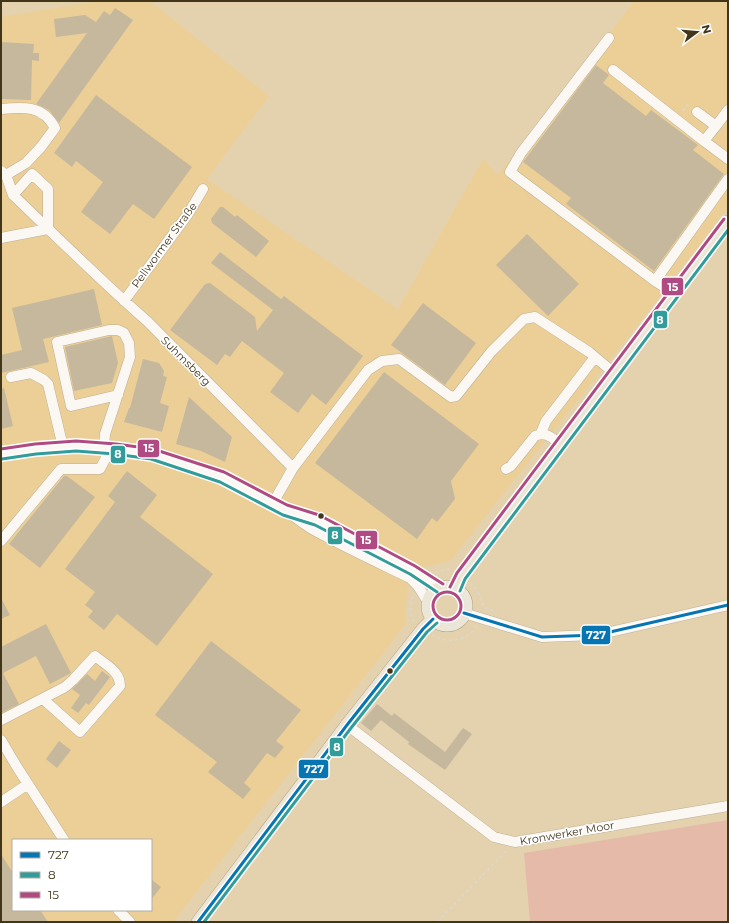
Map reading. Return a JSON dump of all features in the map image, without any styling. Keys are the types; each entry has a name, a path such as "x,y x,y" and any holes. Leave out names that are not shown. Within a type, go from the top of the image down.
{"main road":[{"path":"455,589 461,576 728,222"},
{"path":"449,587 455,589 464,598 464,613 461,618 452,624 440,624 433,619 429,612 428,602 433,593 440,588 449,587"},
{"path":"198,922 347,725 423,629 433,619"}],"street":[{"path":"609,38 521,153 510,172 655,281 674,293"},
{"path":"613,70 728,159"},
{"path":"1,109 32,108 51,121 55,128 41,147 26,163 4,173 13,195 32,174 48,189 48,229 1,238"},
{"path":"704,141 728,110"},
{"path":"698,112 716,126"},
{"path":"655,281 728,179"},
{"name":"Pellwormer Straße","path":"124,301 204,189"},
{"name":"Suhmsberg","path":"13,195 152,327 293,468"},
{"path":"273,503 293,468 368,370 382,361 399,359 451,397 456,396 491,352 524,319 535,316 595,357 614,373"},
{"path":"1,541 61,469 100,470 108,448 105,434 118,395 130,357 129,343 124,333 118,330 109,330 57,342 71,406 118,395"},
{"path":"541,433 546,421 595,357"},
{"path":"11,377 31,373 48,384 63,447"},
{"path":"506,469 511,466 535,436 541,433 547,434 560,444"},
{"path":"1,454 35,449 76,446 108,448 152,454 191,466 222,477 273,503 311,528 410,578 418,586 428,602"},
{"path":"285,510 324,524 413,570 440,588"},
{"path":"464,613 542,637 597,635 728,605"},
{"path":"1,720 65,687 95,656 116,672 120,679 120,686 80,732 44,699"},
{"name":"Kronwerker Moor","path":"347,725 494,837 514,842 728,806"},
{"path":"1,740 63,839"},
{"path":"1,802 28,784"},
{"path":"119,911 130,922"}],"path":[{"path":"434,574 438,571 453,569 456,571"},
{"path":"468,582 476,588 482,598 484,607 498,612"},
{"path":"414,594 410,612 412,619 416,623"},
{"path":"430,634 446,640 456,640 467,636 474,631 475,627"},
{"path":"437,922 514,842"}],"shaded area":[{"path":"99,1 150,1 269,96 207,179 398,309 483,159 498,175 596,46 607,37 634,1 728,1 728,207 654,304 450,561 427,566 407,590 405,625 173,922 1,922 1,17"},
{"path":"728,820 728,922 530,922 524,853"}],"building":[{"path":"115,8 133,20 59,123 49,110 36,104 87,33 56,37 54,19 85,15 96,22 104,11 110,15"},
{"path":"1,42 34,44 33,53 39,53 39,61 32,60 31,100 1,99"},
{"path":"596,65 609,75 603,83 646,116 651,110 698,145 693,150 724,174 654,271 566,204 571,198 523,162"},
{"path":"96,95 192,167 154,219 133,204 110,234 81,212 103,182 76,161 72,167 54,153"},
{"path":"220,207 223,207 235,217 237,215 269,241 256,257 212,223 211,219"},
{"path":"527,234 579,284 548,316 496,265"},
{"path":"220,252 281,299 284,296 363,356 326,405 312,394 298,413 270,392 284,373 242,341 230,357 225,354 217,365 170,330 205,284 210,283 255,317 257,331 273,310 211,263"},
{"path":"94,289 102,325 43,339 49,362 1,373 1,355 22,350 12,308"},
{"path":"423,303 476,343 445,385 391,345"},
{"path":"112,336 118,363 112,383 74,391 65,347"},
{"path":"143,359 159,363 164,371 163,376 167,377 160,403 169,406 162,432 124,422 130,408"},
{"path":"384,372 479,444 451,481 455,499 437,522 432,518 417,539 315,463"},
{"path":"4,388 13,426 1,429 1,389"},
{"path":"189,397 232,437 225,462 201,451 176,444"},
{"path":"127,471 157,495 140,517 213,574 157,646 117,614 104,630 88,617 93,611 85,605 95,592 65,569 115,502 108,496"},
{"path":"64,476 67,476 95,497 40,568 9,544"},
{"path":"1,598 10,615 1,619"},
{"path":"46,624 71,673 50,684 36,656 3,673 19,704 1,713 1,647"},
{"path":"211,641 301,710 276,741 284,747 275,758 267,753 244,783 251,789 243,799 208,772 217,762 155,715"},
{"path":"102,671 110,677 89,705 86,703 78,713 71,708 80,695 72,689 87,674 95,681"},
{"path":"377,704 392,716 394,713 445,752 463,728 472,734 445,770 408,744 409,742 381,720 371,731 361,723"},
{"path":"59,741 71,750 57,768 46,759"},
{"path":"1,854 12,871 12,911 41,911 48,922 3,922 1,918"},
{"path":"152,880 161,887 152,899"}],"transit line":[{"name":"15","path":"450,587 457,573 724,219"},
{"name":"8","path":"460,591 465,579 728,230"},
{"name":"15","path":"1,449 35,444 76,441 153,449 224,472 287,505 319,515 415,566 443,584"},
{"name":"8","path":"2,459 36,454 76,451 151,459 220,482 283,515 315,525 410,574 437,592"},
{"name":"15","path":"447,592 457,596 461,606 457,616 447,620 437,616 433,606 437,596 447,592"},
{"name":"727","path":"464,613 542,637 597,635 728,605"},
{"name":"727","path":"198,922 347,725 423,629 433,619"},
{"name":"8","path":"204,922 351,728 427,632 437,623"}]}
